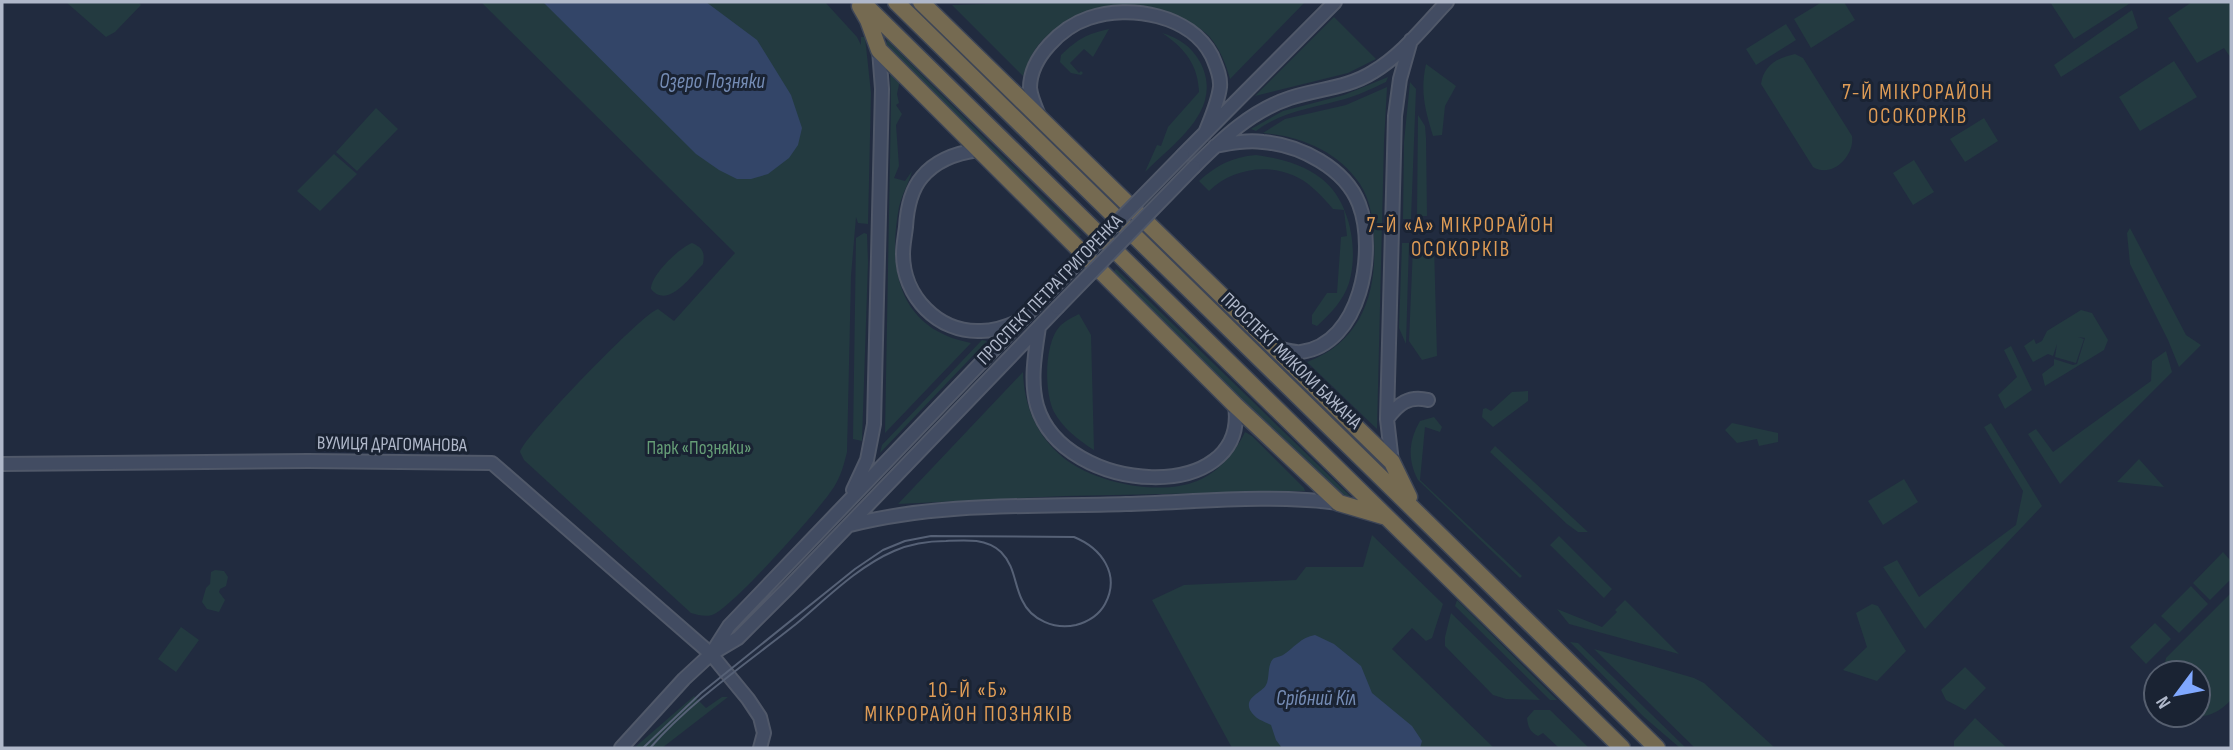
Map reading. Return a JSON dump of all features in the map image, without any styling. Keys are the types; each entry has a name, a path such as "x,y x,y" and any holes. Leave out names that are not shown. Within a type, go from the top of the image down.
{"highway":[{"path":"860,2 879,50 1235,405 1339,503 1369,510 1389,519"},
{"path":"860,2 1622,748"},
{"name":"ПРОСПЕКТ МИКОЛИ БАЖАНА","path":"896,2 1657,748"},
{"path":"921,2 1392,462 1403,487 1424,519"}],"main road":[{"name":"ПРОСПЕКТ ПЕТРА ГРИГОРЕНКА","path":"621,748 710,654 729,626 1045,296 1335,2"},
{"name":"ПРОСПЕКТ ПЕТРА ГРИГОРЕНКА","path":"710,654 738,638 1215,146 1247,119 1276,103 1357,80 1372,73 1387,63 1447,2"},
{"path":"1042,122 1030,88 1033,72 1045,50 1060,34 1091,17 1116,13 1151,15 1183,25 1198,36 1217,68 1220,84 1217,103 1205,133"},
{"path":"1392,462 1387,419 1395,116 1400,79 1411,40"},
{"path":"845,506 867,460 874,424 882,89 879,50"},
{"path":"1215,146 1251,141 1292,148 1334,172 1345,182 1359,204 1365,244 1365,273 1362,289 1345,321 1324,343 1312,349 1297,352 1274,347"},
{"path":"978,150 943,159 920,179 907,213 903,254 905,273 920,304 944,324 959,329 981,331 1000,329 1021,321"},
{"path":"1039,326 1034,358 1034,390 1042,420 1068,449 1103,470 1163,478 1197,471 1228,445 1237,420 1235,405"},
{"name":"ПРОСПЕКТ МИКОЛИ БАЖАНА","path":"1387,419 1395,407 1408,400 1417,397 1428,400"},
{"name":"ВУЛИЦЯ ДРАГОМАНОВА","path":"2,464 308,461 492,463 710,654"},
{"path":"850,525 908,512 1005,507 1263,500 1319,500 1339,503"},
{"path":"710,654 760,717 764,733 760,748"}],"green space":[{"path":"66,2 138,2 141,5 115,32 106,37"},
{"name":"Парк «Позняки»","path":"481,2 825,2 861,45 861,37 865,37 871,93 868,224 858,223 856,217 851,276 845,461 834,487 812,515 738,595 712,615 691,613 524,460 520,452 562,400 631,330 658,309 674,321 735,253"},
{"path":"1048,2 1305,2 1230,79 1213,41 1192,24 1148,11 1124,10 1100,12 1057,29 1037,47 1023,76 952,5"},
{"path":"1822,2 1844,2 1855,20 1811,48 1794,19"},
{"path":"2050,2 2132,2 2074,39"},
{"path":"2192,2 2231,2 2231,58 2224,48 2197,63 2168,18"},
{"path":"2132,10 2138,28 2061,77 2054,65"},
{"path":"1334,17 1376,59 1348,73 1255,96"},
{"path":"1786,24 1796,40 1756,65 1746,49"},
{"path":"1109,29 1093,57 1084,49 1070,63 1079,73 1083,73 1081,75 1071,73 1060,62 1061,55 1078,41"},
{"path":"1162,33 1174,37 1193,51 1206,79 1206,95 1193,123 1145,172 1157,145 1161,146 1168,127 1199,92 1196,73 1189,58"},
{"path":"887,40 1081,235 1077,240 886,44"},
{"path":"1795,54 1803,58 1852,136 1852,144 1846,158 1841,164 1828,170 1813,167 1761,84 1772,63"},
{"path":"2174,61 2197,97 2140,131 2119,97"},
{"path":"1426,64 1456,86 1445,106 1442,135 1433,136 1426,109 1423,83"},
{"path":"890,69 900,80 897,94 899,103 896,105 902,114 896,125 899,166 894,178 905,181 912,171 900,202 896,225 899,280 905,297 928,325 948,336 971,343 885,433 891,105"},
{"path":"1388,77 1386,82 1355,96 1287,114 1256,131 1251,129 1283,111 1344,95"},
{"path":"1410,82 1416,89 1411,219 1403,219 1404,142"},
{"path":"1387,87 1377,429 1307,362 1341,342 1362,314 1372,279 1374,260 1372,218 1367,197 1351,172 1329,154 1304,142 1263,133 1285,119 1346,105"},
{"path":"376,108 398,129 357,171 336,152"},
{"path":"1418,115 1425,126 1427,216 1417,216"},
{"path":"1984,118 1998,141 1965,162 1950,139"},
{"path":"334,154 357,174 320,211 297,191"},
{"path":"1256,155 1290,162 1322,179 1332,188 1344,210 1333,209 1317,191 1302,180 1275,170 1261,169 1233,175 1209,191 1199,181 1225,163"},
{"path":"1914,160 1934,192 1913,205 1893,173"},
{"path":"1344,211 1352,241 1349,283 1336,306 1317,326 1312,324 1312,315 1327,293 1337,293 1341,237 1347,236"},
{"path":"2130,228 2186,335 2201,345 2179,367 2130,264 2127,233"},
{"path":"867,234 868,262 862,441 853,439 856,238"},
{"path":"692,243 702,251 703,264 686,283 672,293 665,296 651,289 656,277 673,256"},
{"path":"1402,243 1409,243 1406,344 1399,328"},
{"path":"1434,245 1437,356 1422,360 1409,341 1413,247 1427,249 1427,246"},
{"path":"1116,269 1351,497 1335,492 1111,274"},
{"path":"2081,310 2092,313 2108,340 2104,350 2045,386 2042,374 2054,365 2054,359 2077,364 2085,338 2078,337 2084,339 2076,363 2055,357 2057,344 2053,356 2048,354 2033,362 2024,346 2034,339 2036,344 2042,341 2047,331"},
{"path":"1079,314 1091,335 1094,450 1062,423 1054,412 1048,393 1047,368 1051,344 1062,324"},
{"path":"982,340 987,341 880,453 882,445"},
{"path":"2011,346 2032,390 2005,409 1998,395 2017,377 2004,350"},
{"path":"2166,351 2172,372 2060,484 2028,434 2036,429 2053,452 2151,381 2152,361"},
{"path":"1023,372 1026,395 1037,427 1059,454 1088,472 1106,479 1144,487 1181,486 1205,477 1219,467 1245,432 1305,491 1065,496 898,504"},
{"path":"1528,391 1528,401 1493,427 1482,417 1483,409 1491,411 1512,392"},
{"path":"1434,417 1442,427 1440,432 1425,427 1420,480 1522,576 1520,578 1418,480 1412,465 1412,442 1420,421"},
{"path":"1732,423 1778,433 1778,442 1759,446 1757,439 1737,443 1725,430"},
{"path":"1991,423 2042,506 1925,629 1883,567 1897,560 1919,597 2016,525 2023,491 1984,427"},
{"path":"1495,446 1588,532 1578,532 1567,524 1490,452"},
{"path":"2139,459 2164,487 2117,482"},
{"path":"1904,479 1918,502 1883,525 1868,501"},
{"path":"1372,535 1443,604 1432,638 1426,641 1412,628 1392,649 1494,748 1232,748 1152,600 1184,585 1296,580 1306,567 1363,567"},
{"path":"1559,536 1612,589 1604,598 1550,545"},
{"path":"2223,552 2231,561 2231,579 2210,600 2193,583"},
{"path":"224,571 228,577 226,586 219,592 225,600 219,612 207,609 202,602 210,584 211,572"},
{"path":"2191,586 2208,604 2179,633 2161,616"},
{"path":"2231,593 2231,700 2212,714 2212,659 2166,658"},
{"path":"1457,600 1557,700 1550,700 1455,606"},
{"path":"1625,600 1679,654 1569,624 1557,609 1602,627"},
{"path":"1872,604 1878,606 1906,651 1877,681 1843,670 1867,647 1856,613"},
{"path":"1451,613 1540,700 1506,699 1493,695 1445,646"},
{"path":"2155,623 2171,639 2151,659 2142,660 2130,647"},
{"path":"181,627 199,640 176,672 158,659"},
{"path":"1570,642 1578,643 1686,748 1680,748 1644,717"},
{"path":"1594,649 1704,683 1775,748 1695,748"},
{"path":"1965,667 1986,688 1965,710 1946,700 1941,690"},
{"path":"694,696 706,708 722,697 728,697 662,748 634,748"},
{"path":"1534,710 1550,710 1589,748 1559,748 1543,733 1538,736 1535,734 1530,729 1527,718"},
{"path":"1975,718 2007,748 1954,748 1954,741"}],"water":[{"name":"Озеро Позняки","path":"543,2 706,2 757,40 791,95 802,128 798,145 789,158 768,174 751,179 737,179 719,170 696,154"},
{"name":"Срібний Кіл","path":"1315,635 1334,644 1361,666 1372,693 1412,726 1422,741 1420,748 1282,748 1271,725 1252,713 1249,705 1252,698 1266,685 1273,659"}],"tram line":[{"path":"643,748 701,693 855,569 883,550 905,541 931,536 1074,537 1092,548 1106,563 1111,582 1105,604 1092,618 1080,624 1060,626 1044,622 1031,613 1019,594 1006,557 989,544 968,540 939,541 900,549 880,558 842,584 796,624 701,698 650,748"}],"district":[{"name":"7-Й МІКРОРАЙОН ОСОКОРКІВ","path":"1918,104"},
{"name":"7-Й «А» МІКРОРАЙОН ОСОКОРКІВ","path":"1461,237"},
{"name":"10-Й «Б» МІКРОРАЙОН ПОЗНЯКІВ","path":"969,702"}]}
